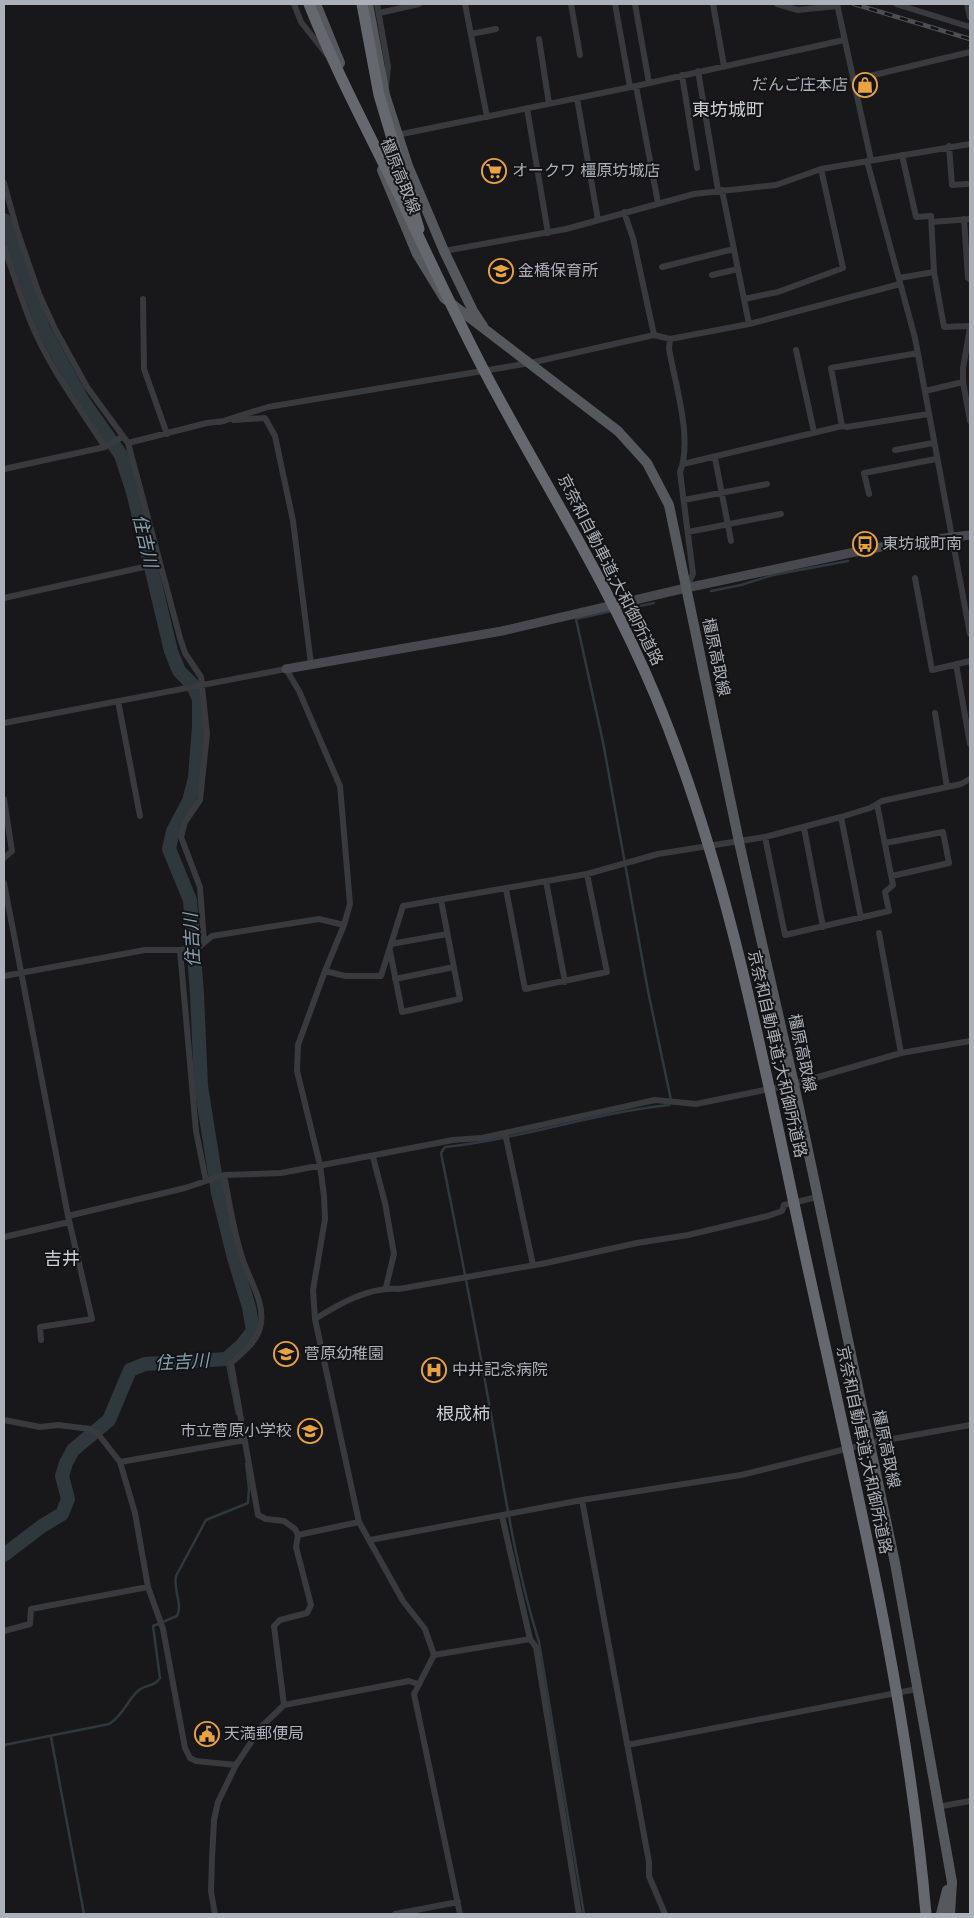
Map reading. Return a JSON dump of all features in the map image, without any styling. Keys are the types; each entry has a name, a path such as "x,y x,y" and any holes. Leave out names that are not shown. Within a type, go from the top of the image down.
{"highway":[{"path":"310,4 334,63 428,256"},
{"path":"362,4 379,95 428,256"},
{"name":"京奈和自動車道;大和御所道路","path":"428,256 490,382 581,544 633,646 676,747 712,852 757,1036 877,1595 906,1752 926,1914"}],"main road":[{"name":"橿原高取線","path":"316,4 400,217 426,272 444,298 491,336 618,430 647,464 669,505 739,842 794,1084 895,1563 937,1807 952,1882 950,1914"},
{"name":"橿原高取線","path":"368,4 385,95 397,135 444,251 472,311 491,336"},
{"name":"橿原高取線","path":"941,1914 947,1890 946,1854"}],"street":[{"path":"294,4 301,22 310,36 345,76"},
{"path":"377,4 388,66 385,95"},
{"path":"379,13 419,4"},
{"path":"465,4 488,117"},
{"path":"571,4 580,55"},
{"path":"615,4 658,202"},
{"path":"635,4 649,83"},
{"path":"713,4 724,66"},
{"path":"777,4 798,10 837,5 869,160 918,353 933,443 953,536 970,634"},
{"path":"896,4 970,27"},
{"path":"967,4 970,17"},
{"path":"471,34 496,29"},
{"path":"538,39 549,104"},
{"path":"397,135 649,83 844,40"},
{"path":"853,80 970,52"},
{"path":"698,71 720,190 749,324"},
{"path":"682,75 697,168"},
{"path":"577,98 598,220"},
{"path":"527,108 548,233"},
{"path":"444,251 548,233 658,202 720,190 776,185 821,169 949,146 970,144"},
{"path":"949,146 952,185 967,184"},
{"path":"902,155 916,217 931,216 934,272 944,326 970,327 963,368 963,382 970,421"},
{"path":"744,299 778,292 844,268 821,169"},
{"path":"4,183 17,230 39,294 55,329 87,387 128,444 183,646 201,677 207,734 203,781 200,800 185,822 181,837 200,888 204,942"},
{"path":"624,212 633,238 654,335"},
{"path":"932,222 967,219 968,278 970,279"},
{"path":"4,247 38,337 63,383 105,447"},
{"path":"662,267 734,249"},
{"path":"712,275 738,269"},
{"path":"128,444 220,422 268,407 530,364 654,335 670,339 749,324 934,272"},
{"path":"143,299 144,369 166,434"},
{"path":"670,339 669,349 685,439 683,464 680,472 693,574 686,588"},
{"path":"796,350 814,432"},
{"path":"842,426 832,368 918,353"},
{"path":"924,391 963,382"},
{"path":"683,464 715,458 842,426 847,427 928,414"},
{"path":"220,422 265,418 275,436 293,520 311,664"},
{"path":"4,469 105,447 123,436"},
{"path":"895,450 933,443"},
{"path":"715,458 731,541"},
{"path":"869,494 864,473 936,459"},
{"path":"684,500 767,484"},
{"path":"688,532 781,514"},
{"path":"4,723 311,664 502,631 686,588 892,545 970,535"},
{"path":"4,598 144,567"},
{"path":"915,578 932,670 970,661"},
{"path":"956,664 970,744"},
{"path":"286,669 299,691 340,786 350,904 344,926 298,1045 297,1071 320,1166 325,1219 313,1290 315,1318 359,1522 403,1601 425,1629 434,1655 414,1694 460,1914"},
{"path":"118,701 140,816"},
{"path":"935,713 947,787"},
{"path":"325,971 345,976 381,976 404,906 587,874 658,854 764,837 804,828 870,808 877,804 970,780"},
{"path":"4,799 12,851 4,858"},
{"path":"764,837 785,935 889,911 886,892 893,885 892,876 877,804"},
{"path":"841,817 861,918"},
{"path":"804,828 823,927"},
{"path":"885,843 943,832 949,863 892,876"},
{"path":"506,889 525,989 565,982 607,972 587,874"},
{"path":"546,882 565,982"},
{"path":"4,883 69,1219 92,1319 40,1327 41,1340"},
{"path":"390,947 402,1012 460,1000 441,900"},
{"path":"4,976 145,950 180,950 199,947 212,936 319,919 344,926"},
{"path":"879,933 901,1053"},
{"path":"390,947 447,934"},
{"path":"180,950 196,1131 206,1181"},
{"path":"396,979 454,968"},
{"path":"4,1237 224,1175 281,1172 373,1157 453,1140 506,1136 655,1100 696,1104 794,1084 901,1053 970,1041"},
{"path":"506,1136 533,1265"},
{"path":"373,1157 385,1203 394,1254 386,1287"},
{"path":"224,1175 241,1256 259,1302 262,1318 260,1329 253,1343 231,1363 258,1515 266,1519 284,1521 295,1529 298,1535 296,1547 311,1605 307,1613 280,1620 274,1626 284,1705"},
{"path":"315,1318 338,1304 386,1287 399,1288 533,1265 768,1216 782,1211 784,1205 817,1197"},
{"path":"4,1420 40,1427 58,1425 90,1429 98,1434 120,1462 135,1514 148,1587 163,1629 185,1748 190,1758 196,1761 236,1765"},
{"path":"370,1540 582,1500 741,1475 870,1443 970,1425"},
{"path":"120,1462 245,1440"},
{"path":"582,1500 649,1862 649,1876 665,1914"},
{"path":"506,1515 530,1639 536,1647 579,1914"},
{"path":"298,1535 359,1522"},
{"path":"4,1631 30,1624 31,1610 148,1587"},
{"path":"434,1655 530,1639"},
{"path":"215,1914 211,1892 214,1820 218,1802 236,1765 261,1727 284,1705 410,1681 418,1684"},
{"path":"627,1745 917,1689"},
{"path":"937,1807 970,1800"},
{"path":"395,1914 458,1902"}],"waterway":[{"name":"住吉川","path":"4,220 43,328 83,401 121,455 133,492 171,651 179,671 192,684 199,700 195,778 189,801 173,831 169,849 190,900 201,1086 218,1193 234,1258 249,1307 253,1331 241,1346 226,1359 145,1364 130,1370 109,1420 73,1450 66,1463 62,1476 68,1499 62,1514 42,1526 4,1555"},
{"path":"711,591 741,585 773,575 848,561"},
{"path":"620,610 654,603"},
{"path":"584,1914 539,1642 523,1584 511,1526 441,1153 445,1147 669,1105 671,1100 648,991 603,742 576,619 612,611"},
{"path":"226,1359 237,1414"},
{"path":"4,1745 109,1724 118,1717 139,1690 158,1681 160,1678 153,1626 177,1616 179,1607 176,1576 206,1520 248,1503 249,1488 246,1464"},
{"path":"51,1737 84,1914"}],"railway":[{"path":"854,4 970,39"}],"place":[{"name":"だんご庄本店","path":"865,85"},
{"name":"オークワ 橿原坊城店","path":"494,171"},
{"name":"金橋保育所","path":"501,271"},
{"name":"東坊城町南","path":"865,544"},
{"name":"菅原幼稚園","path":"286,1354"},
{"name":"中井記念病院","path":"434,1370"},
{"name":"市立菅原小学校","path":"310,1431"},
{"name":"天満郵便局","path":"207,1734"}],"district":[{"name":"東坊城町","path":"728,110"},
{"name":"吉井","path":"62,1259"},
{"name":"根成柿","path":"463,1414"}]}
